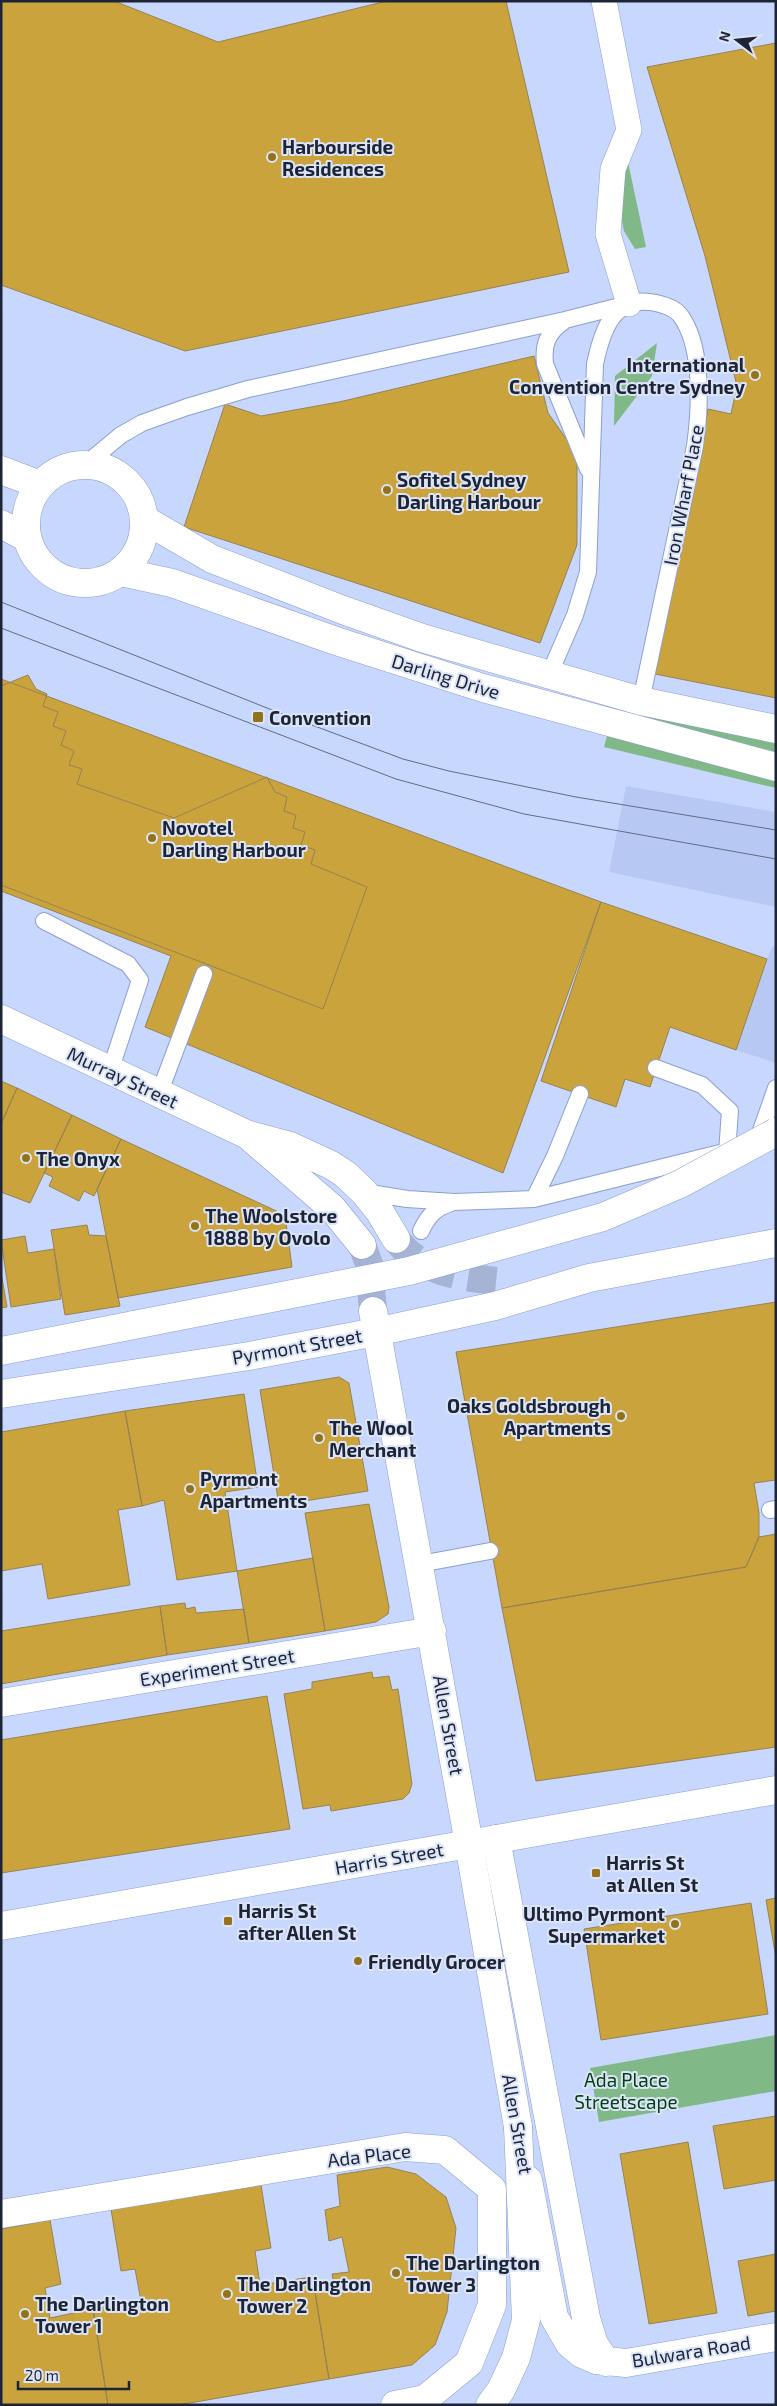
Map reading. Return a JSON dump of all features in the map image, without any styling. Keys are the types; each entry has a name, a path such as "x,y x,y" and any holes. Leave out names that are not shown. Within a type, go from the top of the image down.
{"main road":[{"path":"86,464 104,467 119,474 132,487 141,502 145,520 143,540 134,558 121,572 104,581 84,584 64,580 48,571 35,556 27,538 26,519 30,501 40,485 53,474 69,466 86,464"},
{"path":"1,470 40,485"},
{"name":"Darling Drive","path":"145,520 212,559 343,610 422,638 641,701 776,729"},
{"path":"1,524 27,538"},
{"name":"Darling Drive","path":"121,572 172,583 336,642 483,688 776,767"},
{"name":"Murray Street","path":"1,1019 246,1134 290,1146 331,1165 345,1174 364,1192 380,1212 409,1235"},
{"name":"Murray Street","path":"246,1134 332,1208 362,1245"},
{"path":"1,1351 409,1271 603,1217 680,1184 770,1134"},
{"path":"332,1208 364,1192"},
{"name":"Pyrmont Street","path":"1,1394 249,1356 374,1321 495,1306 588,1278 776,1243"},
{"name":"Pyrmont Street","path":"507,1282 588,1278"},
{"name":"Allen Street","path":"374,1321 384,1362 432,1631 483,1842 586,2318 594,2344 606,2362"},
{"name":"Experiment Street","path":"1,1703 432,1631"},
{"name":"Harris Street","path":"1,1926 776,1790"},
{"name":"Allen Street","path":"483,1842 518,2127 554,2317 563,2335 576,2350 591,2359 606,2362"},
{"path":"490,2405 501,2390 516,2358 526,2320 518,2127"},
{"name":"Ada Place","path":"1,2214 405,2147 445,2150 492,2189 492,2305 469,2363 425,2399 395,2405"},
{"name":"Bulwara Road","path":"606,2362 638,2361 776,2337"}],"street":[{"path":"604,1 628,130 613,170 608,234 629,304"}],"lane":[{"name":"Iron Wharf Place","path":"629,304 639,302 666,305 676,310 684,321 694,350 699,397 695,446 641,701"},
{"path":"86,464 121,435 142,423 176,410 248,389 565,320 629,304"},
{"path":"548,675 575,615 588,572 595,364 610,320 618,310 629,304"},
{"path":"565,320 549,335 544,353 545,364 590,474"},
{"path":"44,921 128,964 140,980 110,1071"},
{"path":"159,1094 204,974"},
{"path":"656,1068 702,1085 730,1111 727,1152"},
{"path":"364,1192 407,1199 461,1202 534,1199 727,1152 770,1134 776,1088"},
{"path":"534,1199 555,1156 580,1094"},
{"path":"409,1235 438,1208 461,1202"},
{"path":"420,1564 490,1551"}],"shaded area":[{"path":"626,786 776,812 776,907 609,872"},
{"path":"776,945 776,1063 736,1050 767,959 772,947"}],"green space":[{"path":"628,162 646,247 635,249 624,231 614,183"},
{"path":"657,343 652,376 614,426 615,376"},
{"path":"622,704 776,739 776,752 619,715"},
{"path":"608,732 776,777 776,788 604,747"},
{"name":"Ada Place Streetscape","path":"776,2035 776,2091 599,2122 590,2068"}],"building":[{"name":"Harbourside Residences","path":"1,1 114,1 218,42 387,1 506,1 569,272 185,351 1,285"},
{"name":"International Convention Centre Sydney","path":"776,43 776,698 655,674 708,409 731,414 737,386 705,256 647,67"},
{"name":"Sofitel Sydney Darling Harbour","path":"534,356 548,413 577,454 577,545 540,643 184,527 225,404 261,416 339,402"},
{"name":"Novotel Darling Harbour","path":"28,675 36,689 47,694 43,706 58,712 53,726 66,731 61,745 74,751 69,765 82,769 77,784 174,818 267,777 275,792 287,797 284,811 296,815 293,828 305,832 301,845 315,850 311,864 367,887 323,1009 1,885 1,686"},
{"path":"1,679 601,902 503,1173 145,1027 171,956 1,891"},
{"path":"601,902 767,959 736,1050 670,1027 650,1087 625,1079 616,1107 541,1081"},
{"path":"1,1081 17,1088 1,1124"},
{"name":"The Onyx","path":"17,1088 72,1115 30,1203 1,1192 1,1124"},
{"path":"72,1115 121,1139 94,1196 84,1191 79,1201 49,1186 53,1177 44,1173"},
{"name":"The Woolstore 1888 by Ovolo","path":"121,1139 285,1215 292,1267 118,1298 97,1189"},
{"path":"87,1225 89,1235 106,1236 120,1306 65,1315 51,1230"},
{"path":"25,1236 28,1253 54,1249 61,1299 11,1307 1,1240"},
{"path":"1,1272 7,1307 1,1308"},
{"name":"Oaks Goldsbrough Apartments","path":"776,1302 776,1480 754,1483 759,1513 759,1537 746,1567 502,1608 456,1352"},
{"path":"339,1377 349,1383 368,1491 279,1505 260,1390"},
{"name":"Pyrmont Apartments","path":"244,1394 258,1487 225,1492 237,1571 177,1580 164,1500 142,1506 125,1411"},
{"path":"125,1411 142,1506 118,1510 130,1585 48,1599 42,1564 1,1571 1,1432"},
{"path":"369,1504 389,1607 388,1614 376,1622 325,1631 305,1513"},
{"path":"776,1534 776,1747 536,1781 502,1608 746,1567 759,1537"},
{"path":"313,1558 325,1631 249,1643 237,1571"},
{"path":"185,1603 186,1609 195,1607 196,1613 244,1609 249,1643 167,1655 160,1606"},
{"path":"160,1606 167,1655 1,1684 1,1631"},
{"path":"372,1672 373,1678 389,1676 392,1690 398,1689 412,1784 409,1793 403,1799 331,1811 330,1805 303,1809 284,1694 312,1689 312,1682"},
{"path":"267,1696 290,1829 1,1873 1,1740"},
{"path":"776,1898 776,1958 766,1900"},
{"path":"751,1903 768,2014 601,2040 584,1929"},
{"path":"776,2116 776,2180 724,2189 713,2126"},
{"path":"688,2142 717,2313 649,2324 620,2154"},
{"name":"The Darlington Tower 3","path":"387,2167 416,2174 446,2197 456,2228 447,2312 435,2345 412,2365 329,2379 314,2286 334,2285 332,2274 349,2272 342,2237 329,2241 325,2210 340,2206 337,2175"},
{"name":"The Darlington Tower 2","path":"261,2185 271,2248 255,2251 260,2285 311,2277 329,2379 178,2405 108,2405 93,2309 141,2301 135,2269 121,2271 111,2209"},
{"name":"The Darlington Tower 1","path":"50,2220 61,2284 45,2288 50,2318 93,2309 108,2405 1,2405 1,2229"},
{"path":"776,2254 776,2311 748,2316 738,2261"}],"tunnel":[{"path":"396,1239 407,1251 432,1267 461,1276 507,1282"},
{"path":"362,1245 369,1264 373,1311"}],"tram line":[{"path":"1,602 277,712 403,759 449,771 576,797 776,830"},
{"path":"1,628 396,779 524,814 776,859"}],"place":[{"name":"Harbourside Residences","path":"272,157"},
{"name":"International Convention Centre Sydney","path":"755,375"},
{"name":"Sofitel Sydney Darling Harbour","path":"387,490"},
{"name":"Convention","path":"258,717"},
{"name":"Novotel Darling Harbour","path":"152,838"},
{"name":"The Onyx","path":"26,1158"},
{"name":"The Woolstore 1888 by Ovolo","path":"195,1226"},
{"name":"Oaks Goldsbrough Apartments","path":"621,1416"},
{"name":"The Wool Merchant","path":"319,1438"},
{"name":"Pyrmont Apartments","path":"190,1489"},
{"name":"Harris St at Allen St","path":"596,1873"},
{"name":"Harris St after Allen St","path":"228,1921"},
{"name":"Ultimo Pyrmont Supermarket","path":"675,1924"},
{"name":"Friendly Grocer","path":"358,1961"},
{"name":"The Darlington Tower 3","path":"396,2273"},
{"name":"The Darlington Tower 2","path":"227,2294"},
{"name":"The Darlington Tower 1","path":"25,2314"}]}
